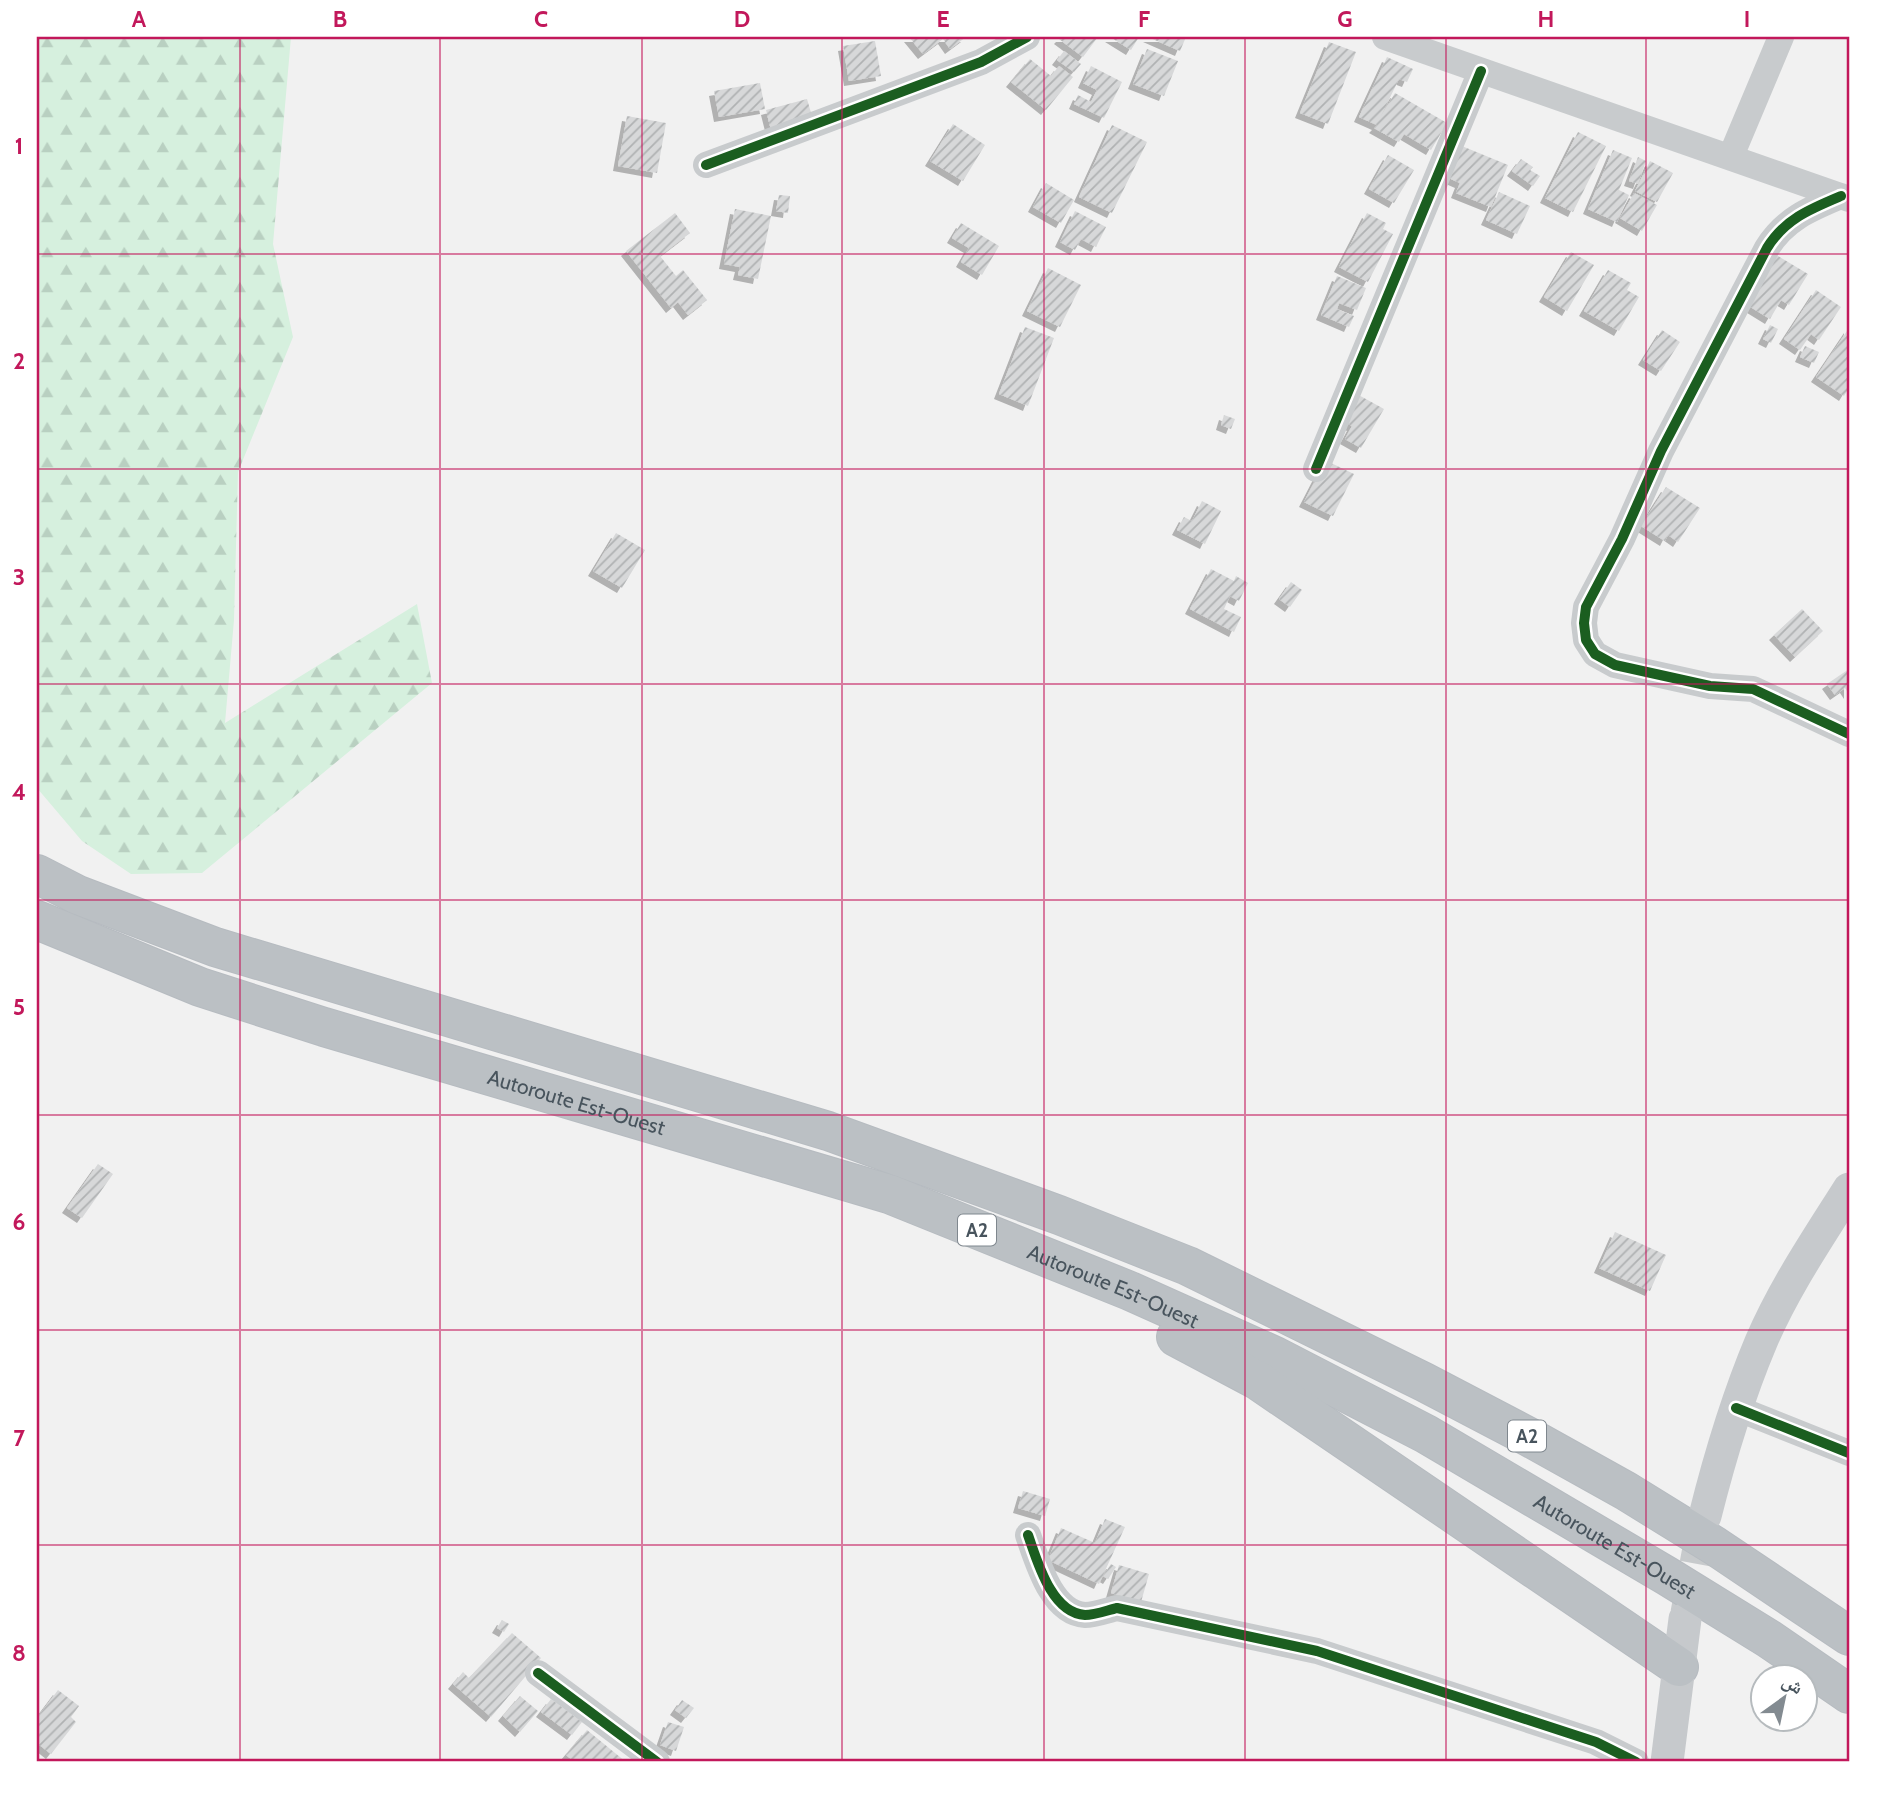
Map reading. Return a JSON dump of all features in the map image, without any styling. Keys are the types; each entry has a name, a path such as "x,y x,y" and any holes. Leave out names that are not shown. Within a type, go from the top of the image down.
{"highway":[{"name":"Autoroute Est-Ouest","path":"37,874 78,894 215,947 828,1131 1059,1215 1188,1266 1424,1382 1578,1464 1715,1546 1849,1636"},
{"name":"Autoroute Est-Ouest","path":"37,920 200,987 324,1027 889,1194 1130,1291 1275,1356 1426,1434 1667,1576 1769,1639 1849,1694"},
{"path":"970,1228 1257,1380 1679,1667"}],"main road":[{"path":"1705,1516 1722,1448 1762,1340 1783,1299 1849,1188"},
{"path":"1667,1762 1685,1619"}],"street":[{"path":"706,165 981,62 1027,37"},
{"path":"1385,37 1845,198"},
{"path":"1731,156 1781,37"},
{"path":"1316,469 1481,71"},
{"path":"1845,198 1796,217 1779,231 1767,248 1661,451 1622,539 1586,607 1584,623 1586,640 1595,654 1615,665 1710,686 1753,689 1849,734"},
{"path":"1736,1408 1849,1453"},
{"path":"1028,1535 1045,1583 1067,1608 1085,1615 1117,1608 1317,1651 1596,1742 1636,1762"},
{"path":"538,1673 657,1762"}],"green space":[{"path":"37,37 291,37 273,244 293,337 238,472 234,620 225,723 417,604 432,683 202,873 131,874 82,841 37,788"}],"building":[{"path":"909,37 966,37 950,49 943,39 923,54"},
{"path":"1098,37 1083,57 1059,39"},
{"path":"1110,37 1139,37 1131,50"},
{"path":"1148,37 1186,37 1180,51"},
{"path":"875,41 881,76 849,81 843,46"},
{"path":"1329,42 1356,52 1328,124 1300,113"},
{"path":"1147,49 1178,61 1164,96 1133,84"},
{"path":"1064,51 1081,64 1074,72 1057,60"},
{"path":"1387,57 1413,69 1407,82 1399,79 1381,116 1395,93 1447,123 1431,150 1404,134 1399,142 1374,128 1377,125 1359,117"},
{"path":"1030,59 1051,76 1059,66 1073,77 1046,110 1011,82"},
{"path":"1091,66 1122,82 1104,118 1074,104 1078,95 1091,102 1097,90 1083,83"},
{"path":"760,83 765,109 719,117 714,91"},
{"path":"807,99 814,123 772,134 766,110"},
{"path":"627,116 666,123 657,173 618,166"},
{"path":"953,124 985,145 963,181 930,161"},
{"path":"1112,125 1147,142 1112,213 1079,197"},
{"path":"1578,132 1606,146 1573,212 1545,198"},
{"path":"1457,144 1508,165 1491,207 1456,193 1460,183 1444,176"},
{"path":"1613,150 1632,158 1619,190 1629,195 1617,222 1588,209"},
{"path":"1388,155 1414,170 1394,203 1369,189"},
{"path":"1638,157 1646,161 1638,184 1629,181"},
{"path":"1521,159 1533,167 1530,170 1540,176 1533,186 1512,171"},
{"path":"1650,161 1673,173 1657,202 1635,191"},
{"path":"1046,183 1074,200 1061,223 1033,207"},
{"path":"1499,192 1530,206 1517,234 1486,220"},
{"path":"1634,193 1657,205 1642,231 1620,218"},
{"path":"779,195 790,196 788,213 776,211"},
{"path":"735,209 771,216 758,279 738,275 740,267 724,264"},
{"path":"1075,211 1106,227 1096,247 1081,239 1075,250 1060,242"},
{"path":"675,213 690,233 660,256 676,276 683,270 707,300 688,315 678,302 671,308 626,251"},
{"path":"1367,213 1386,223 1383,229 1393,234 1368,282 1339,267"},
{"path":"961,223 999,246 982,275 961,262 969,248 952,238"},
{"path":"1571,252 1594,265 1567,311 1544,297"},
{"path":"1773,253 1808,274 1789,305 1781,300 1770,319 1744,303"},
{"path":"1048,268 1081,285 1060,327 1027,311"},
{"path":"1608,270 1631,283 1627,290 1639,297 1619,331 1584,311"},
{"path":"1337,276 1366,288 1357,310 1339,303 1337,309 1354,316 1349,327 1321,315"},
{"path":"1816,290 1841,307 1819,340 1811,334 1800,350 1784,339"},
{"path":"1770,325 1778,329 1771,343 1763,339"},
{"path":"1025,327 1054,338 1028,406 999,394"},
{"path":"1849,328 1849,388 1844,396 1816,377"},
{"path":"1662,330 1680,342 1661,371 1643,360"},
{"path":"1805,346 1819,352 1814,363 1800,357"},
{"path":"1355,393 1384,409 1361,448 1345,439 1352,426 1340,419"},
{"path":"1224,415 1235,419 1231,429 1221,425"},
{"path":"1331,463 1354,474 1333,516 1304,502 1319,473"},
{"path":"1666,487 1700,508 1678,542 1668,535 1665,541 1641,526"},
{"path":"1202,501 1221,511 1205,544 1177,530 1184,517 1192,521"},
{"path":"616,533 645,550 622,588 593,571"},
{"path":"1211,569 1234,581 1236,576 1248,583 1239,601 1230,596 1224,609 1241,617 1234,632 1190,609"},
{"path":"1291,582 1302,590 1290,607 1279,599"},
{"path":"1802,609 1823,631 1795,657 1774,635"},
{"path":"1849,669 1849,694 1845,688 1835,695 1827,684"},
{"path":"98,1164 113,1174 82,1218 67,1208"},
{"path":"1615,1232 1666,1255 1650,1291 1599,1268"},
{"path":"1023,1491 1050,1499 1045,1516 1018,1508"},
{"path":"1105,1519 1125,1527 1099,1584 1048,1560 1061,1528 1095,1543"},
{"path":"1111,1564 1116,1567 1108,1579 1103,1576"},
{"path":"1119,1565 1149,1574 1141,1602 1111,1593"},
{"path":"502,1620 509,1624 504,1632 497,1628"},
{"path":"512,1633 541,1658 491,1717 453,1684 463,1672 469,1678"},
{"path":"58,1690 79,1706 71,1717 76,1722 51,1754 37,1743 37,1718"},
{"path":"520,1696 538,1711 520,1732 503,1716"},
{"path":"551,1699 582,1722 572,1735 541,1712"},
{"path":"682,1700 694,1708 686,1718 675,1710"},
{"path":"668,1722 684,1727 676,1751 660,1745"},
{"path":"587,1730 626,1762 575,1762 566,1755"}],"tunnel":[{"path":"1687,1613 1705,1516"}],"cycle path":[{"path":"706,165 981,62 1027,37"},
{"path":"1316,469 1481,71"},
{"path":"1841,196 1790,222 1767,248 1661,451 1622,539 1586,607 1584,623 1586,640 1595,654 1615,665 1710,686 1753,689 1849,734"},
{"path":"1736,1408 1849,1453"},
{"path":"1028,1535 1047,1584 1063,1605 1073,1612 1089,1615 1117,1608 1317,1651 1596,1742 1636,1762"},
{"path":"538,1673 657,1762"}]}
